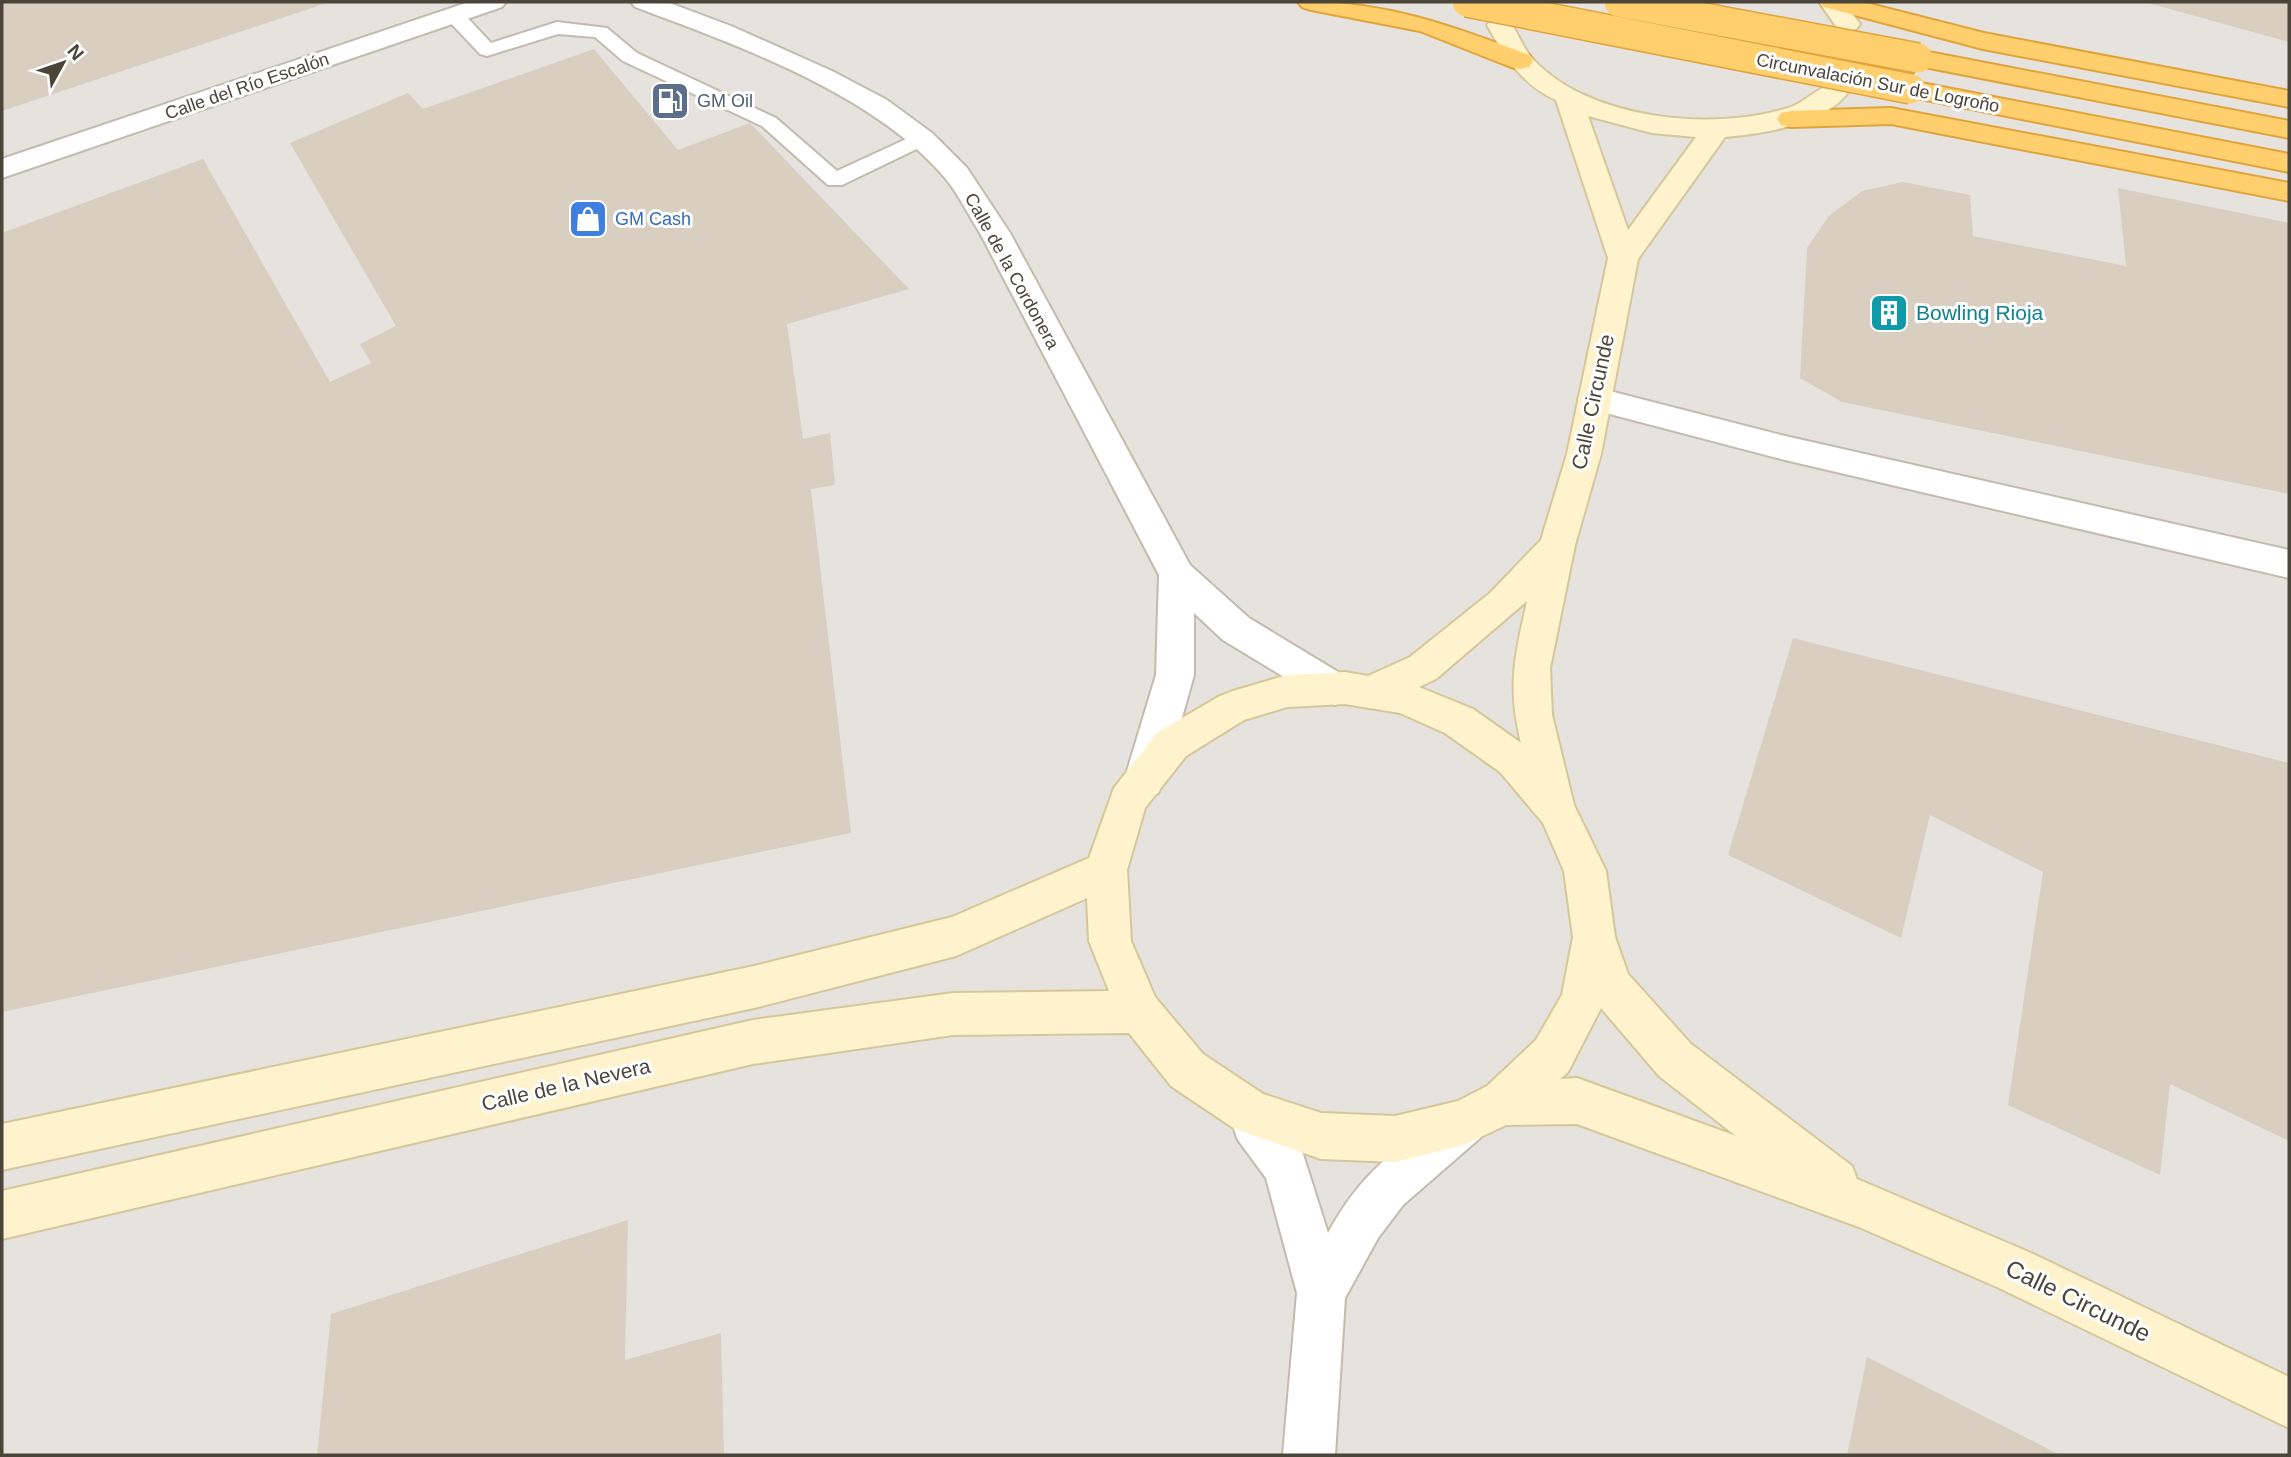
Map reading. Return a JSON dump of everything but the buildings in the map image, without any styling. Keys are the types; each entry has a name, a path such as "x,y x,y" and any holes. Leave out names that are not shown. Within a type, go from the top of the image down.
{"highway":[{"path":"1311,2 1427,25 1520,61"},
{"name":"Circunvalación Sur de Logroño","path":"1467,2 2289,163"},
{"name":"Circunvalación Sur de Logroño","path":"1619,2 2289,130"},
{"path":"1837,9 1983,41 2289,99"},
{"path":"1791,119 1891,116 2289,192"}],"main road":[{"path":"1500,25 1503,36 1520,61 1541,79 1568,96 1613,115 1663,127 1715,131 1755,128 1791,119 1825,103 1836,91"},
{"path":"1568,96 1623,258"},
{"name":"Calle Circunde","path":"1557,811 1533,715 1531,668 1557,545 1584,454 1623,258 1715,131"},
{"name":"Calle Circunde","path":"1353,691 1423,668 1503,603 1557,545"},
{"path":"2,1147 754,988 956,936 1106,870 1128,800 1172,744 1233,707 1287,691 1353,691 1404,698 1459,721 1514,760 1557,811 1585,871 1594,937 1583,1000 1552,1056 1483,1112"},
{"name":"Calle Circunde","path":"1106,870 1110,941 1139,1012 1187,1069 1251,1113 1321,1136 1395,1139 1483,1112 1577,1101 1864,1205 2014,1270 2289,1403"},
{"name":"Calle Circunde","path":"1594,937 1610,986 1675,1060 1864,1205"},
{"name":"Calle de la Nevera","path":"2,1215 753,1042 953,1014 1139,1012"}],"street":[{"name":"Calle del Río Escalón","path":"2,169 493,2"},
{"name":"Calle de la Cordonera","path":"644,2 722,31 823,77 877,106 922,139 957,174 995,233 1177,575 1236,629 1353,691"},
{"path":"1594,399 1785,448 2289,564"},
{"name":"Calle de la Cordonera","path":"1144,781 1175,675 1177,575"},
{"path":"1321,1293 1361,1221 1386,1188 1483,1112"},
{"path":"1251,1113 1254,1124 1286,1167 1321,1293 1309,1455"}],"lane":[{"path":"454,15 487,50 556,28 600,32 630,57 769,122 835,180 922,139"}],"shaded area":[{"path":"2,2 2289,2 2289,1455 2,1455"}],"place":[{"name":"GM Oil","path":"670,101"},
{"name":"GM Cash","path":"588,219"},
{"name":"Bowling Rioja","path":"1889,313"}]}
